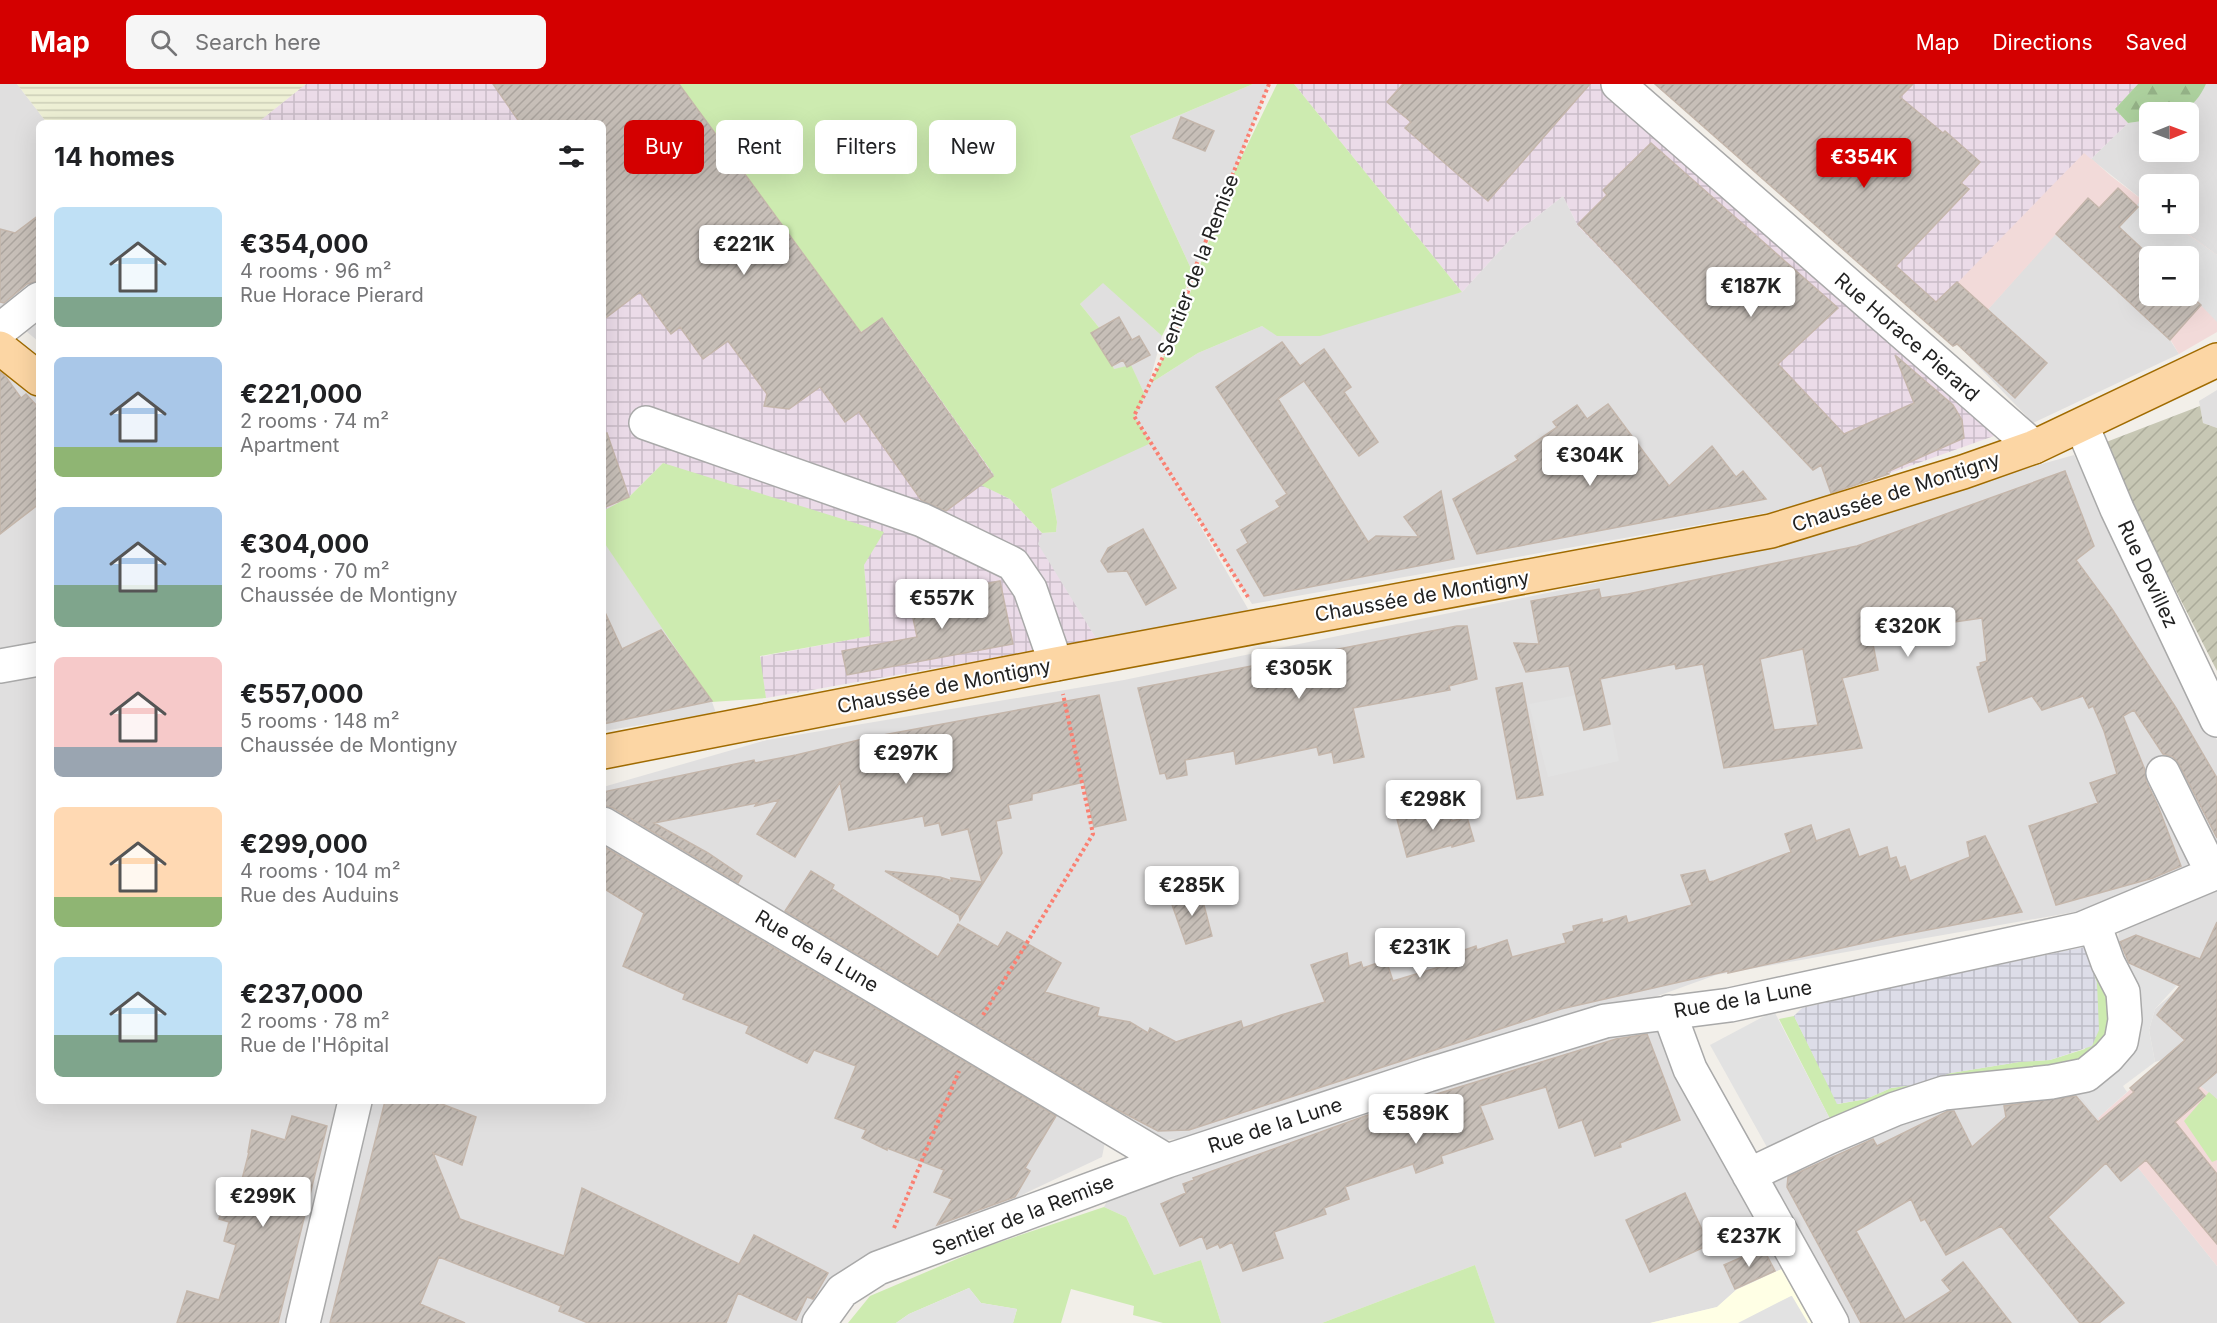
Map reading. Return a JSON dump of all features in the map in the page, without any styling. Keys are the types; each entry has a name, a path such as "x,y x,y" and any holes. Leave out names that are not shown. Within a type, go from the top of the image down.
{"main road":[{"path":"0,348 36,377"},
{"name":"Chaussée de Montigny","path":"606,751 1056,664 1771,531 1963,472 2034,447 2217,360"}],"street":[{"name":"Rue Horace Pierard","path":"1624,86 2034,447"},
{"path":"0,330 36,301"},
{"path":"646,423 922,520 1013,564 1030,589 1056,664"},
{"name":"Rue Devillez","path":"2082,426 2117,509 2217,720"},
{"path":"0,666 36,660"},
{"path":"2163,773 2215,873"},
{"name":"Rue de la Lune","path":"606,826 1167,1161 1516,1047 1605,1021 1730,1005 2081,929 2215,873"},
{"path":"1744,1165 1827,1138 1944,1093 2051,1082 2086,1075 2108,1057 2121,1042 2125,1020 2123,992 2108,963 2094,924"},
{"path":"1669,1012 1690,1069 1832,1323"},
{"path":"303,1323 355,1104"},
{"name":"Sentier de la Remise","path":"819,1323 842,1291 878,1268 1167,1161"}],"path":[{"name":"Sentier de la Remise","path":"1265,625 1134,416 1179,324 1193,273 1269,84"},
{"path":"878,1268 962,1065 968,1040 1093,834 1056,664"}],"shaded area":[{"path":"0,84 17,84 45,120 36,120 36,339 14,321 0,317"},
{"path":"17,84 306,84 261,120 45,120"},
{"path":"306,84 679,84 716,134 716,174 745,174 861,331 883,318 995,475 982,485 1010,499 1042,533 1038,544 1097,640 766,698 759,657 869,636 864,565 663,463 629,497 606,509 606,120 261,120"},
{"path":"1253,84 1269,84 1193,273 1130,136"},
{"path":"1294,84 1626,84 1994,436 1831,494 1821,465 1813,469 1578,226 1563,196 1516,233 1462,292"},
{"path":"1654,84 2138,84 2115,109 2128,123 2091,159 2084,153 1927,314"},
{"path":"2206,84 2217,84 2217,255 2188,234 2199,234 2199,174 2139,174 2139,197 2091,159 2128,123 2139,121 2139,162 2199,162 2199,102 2193,102"},
{"path":"2084,152 2139,197 2139,234 2188,234 2217,255 2217,332 2179,354 2170,339 2056,234 1957,344 1957,281"},
{"path":"1563,196 1578,226 1813,469 1821,464 1831,494 1827,504 1252,604 1165,465 1251,614 1097,640 1037,544 1042,533 1056,532 1057,522 1051,489 1134,416 1145,395 1131,366 1114,369 1101,330 1080,304 1103,282 1162,336 1147,391 1151,383 1198,353 1262,326 1278,336 1462,292 1516,233"},
{"path":"2139,202 2139,234 2187,234 2217,255 2217,322 2199,303 2199,246 2139,246 2119,227"},
{"path":"2056,233 2170,340 2179,354 2033,423 1957,344"},
{"path":"0,362 36,388 36,652 0,658"},
{"path":"2217,390 2217,428 2203,423 2199,401"},
{"path":"2200,406 2203,423 2217,428 2217,671 2101,444"},
{"path":"2074,455 2217,740 2217,864 2196,874 2080,911 1716,975 1613,1012 1207,1136 1156,1141 606,815 606,786 767,740 1124,680 1683,565"},
{"path":"606,544 712,702 716,713 606,731"},
{"path":"36,667 36,1104 344,1104 292,1323 0,1323 0,675"},
{"path":"1577,695 1585,731 1612,725 1619,761 1548,777 1529,704"},
{"path":"606,846 709,904 1105,1142 1102,1157 1030,1191 863,1277 820,1323 316,1323 367,1104 606,1104"},
{"path":"2217,882 2217,1099 2165,1059 2155,1062 2149,1030 2155,1009 2181,986 2127,962 2118,944 2119,926"},
{"path":"2084,947 2097,983 2099,1030 2092,1046 2050,1060 2019,1062 1951,1073 1913,1085 1891,1088 1866,1099 1837,1104 1794,1016 1802,1008"},
{"path":"2127,962 2178,984 2155,1009 2149,1030 2155,1062 2123,1086 2127,1092 2098,1118 2075,1089 2092,1081 2128,985"},
{"path":"1774,1011 1829,1117 1768,1149 1710,1045"},
{"path":"1652,1019 1671,1042 1786,1267 1736,1290 1717,1307 1650,1323 1495,1323 1475,1265 1322,1323 1221,1323 1201,1260 1154,1275 1126,1217 1104,1207 1109,1197"},
{"path":"2165,1059 2217,1099 2217,1266 2098,1118"},
{"path":"2075,1089 2217,1266 2217,1323 1840,1323 1770,1177 1925,1107"},
{"path":"1786,1267 1817,1323 1650,1323 1717,1307 1736,1290"},
{"path":"969,1288 981,1303 1017,1309 1013,1323 896,1323 909,1314"},
{"path":"1791,1296 1808,1323 1738,1323"}],"green space":[{"path":"679,84 1253,84 1130,136 1193,273 1162,336 1103,283 1080,304 1101,330 1114,369 1131,365 1145,395 1134,417 1151,443 1051,489 1057,522 1056,532 1042,533 1010,499 981,485 994,475 883,318 861,332 745,174 803,174 803,120 716,120 716,134"},
{"path":"1277,84 1294,84 1462,292 1320,336 1277,336 1262,326 1198,353 1151,383 1179,324 1231,179"},
{"path":"2138,84 2206,84 2194,102 2139,102 2139,121 2128,123 2115,109"},
{"path":"663,463 884,532 864,565 870,636 760,656 766,698 712,702 606,545 606,509 629,497"},
{"path":"2097,950 2112,1014 2103,1055 1837,1122 1829,1117 1779,1019 1794,1016 1838,1104 1866,1099 1891,1088 1913,1085 1951,1073 2019,1062 2050,1060 2085,1049 2097,983 2086,953"},
{"path":"2209,1092 2217,1099 2217,1160 2212,1162 2184,1121"},
{"path":"1104,1207 1126,1217 1154,1275 1201,1260 1221,1323 1163,1323 1133,1315 1134,1306 1071,1289 1061,1323 1013,1323 1017,1309 981,1303 969,1288 909,1314 896,1323 848,1323 870,1296 985,1247"},
{"path":"1475,1265 1495,1323 1322,1323"}],"building":[{"path":"493,84 679,84 716,135 716,174 745,174 861,333 882,318 993,476 946,511 921,500 859,412 845,422 820,387 789,409 764,406 767,394 728,341 703,359 680,327 671,334 640,292 606,318 606,120 518,120"},
{"path":"1403,84 1590,84 1488,201 1405,128 1411,122 1387,102"},
{"path":"1655,84 1913,84 1900,97 1943,133 1945,131 1980,162 1961,183 1969,189 1896,266 1936,302 1957,282 2047,363 2015,398 1957,344 1953,346"},
{"path":"1181,117 1214,131 1205,151 1173,138"},
{"path":"1651,143 1838,308 1778,364 1844,434 1914,403 1895,355 1953,405 1962,420 1964,438 1887,472 1889,474 1831,493 1821,465 1813,470 1578,224 1607,195 1603,190"},
{"path":"2118,188 2138,207 2119,227 2139,246 2139,306 2199,306 2199,303 2201,305 2170,340 2056,234 2088,198 2099,208"},
{"path":"36,217 36,282 27,284 4,303 0,302 0,229 15,233"},
{"path":"1119,317 1132,340 1139,336 1150,355 1127,367 1123,360 1112,366 1091,333"},
{"path":"1282,342 1300,366 1324,349 1351,387 1344,392 1378,442 1359,456 1304,381 1278,399 1368,542 1376,536 1419,537 1404,517 1441,491 1454,559 1264,596 1237,550 1248,543 1241,530 1280,507 1276,501 1287,494 1216,387"},
{"path":"0,372 21,398 26,394 36,405 36,506 0,534"},
{"path":"1608,404 1669,486 1712,446 1736,477 1743,471 1766,499 1477,554 1453,499 1518,460 1515,456 1557,427 1553,422 1577,405 1587,419"},
{"path":"606,433 629,497 606,507"},
{"path":"2065,471 2094,546 2076,560 2112,609 2176,708 2217,778 2217,838 2179,764 2173,757 2163,754 2134,710 2123,716 2145,770 2146,781 2181,866 2153,878 2056,905 2029,826 2098,803 2090,783 2117,774 2104,731 2093,706 2089,708 2083,696 2042,710 2032,696 1989,712 1977,667 1981,666 1980,663 1987,661 1982,618 1871,634 1878,670 1842,678 1862,748 1724,768 1703,664 1676,669 1675,664 1600,679 1610,724 1584,730 1569,666 1526,672 1514,643 1539,644 1531,601 1599,589 1601,598 1628,594 1857,546","holes":["1803,649 1818,725 1774,730 1760,659"]},
{"path":"1143,529 1176,588 1146,605 1127,571 1108,572 1101,561 1108,548"},
{"path":"1000,581 1013,644 847,675 842,651 917,637 909,599"},
{"path":"606,614 622,649 661,630 712,701 606,723"},
{"path":"1457,626 1467,626 1477,679 1449,686 1450,690 1353,708 1364,757 1334,763 1332,752 1319,755 1317,747 1236,764 1234,751 1185,760 1187,775 1167,779 1165,773 1160,774 1138,688"},
{"path":"1522,683 1543,795 1517,799 1496,688"},
{"path":"1099,695 1126,820 1094,827 1084,782 1032,794 1032,800 1008,805 1011,818 996,821 1002,853 960,920 959,915 885,871 940,877 952,881 951,878 982,882 968,829 942,835 939,823 925,826 923,816 849,830 840,782 795,857 757,834 779,800 654,823 708,853 742,876 738,883 606,806 606,791 754,760 755,763 796,755 867,738"},
{"path":"1449,806 1452,821 1467,817 1474,841 1407,857 1397,819"},
{"path":"1811,825 1816,841 1849,829 1859,857 1887,847 1890,859 1896,857 1900,868 1905,866 1910,881 1970,857 1967,842 1985,836 2022,912 1896,936 1728,973 1728,971 1561,1009 1189,1130 1158,1131 1116,1109 785,911 811,871 834,885 832,889 938,957 958,924 998,947 1007,932 1061,963 1045,992 1099,1008 1097,1016 1130,1022 1148,1033 1150,1028 1176,1042 1241,1021 1243,1028 1325,1002 1311,965 1347,953 1349,966 1361,962 1363,968 1386,960 1393,981 1446,965 1444,957 1476,946 1477,950 1507,940 1512,957 1566,943 1563,934 1574,931 1573,926 1602,919 1602,923 1626,916 1628,923 1692,905 1681,875 1705,870 1709,882 1714,881 1791,852 1785,834"},
{"path":"606,848 1056,1116 1025,1168 1030,1171 1015,1197 937,1225 952,1199 934,1192 944,1170 887,1148 887,1150 862,1138 866,1130 835,1118 856,1066 814,1050 807,1063 746,1033 749,1026 683,999 685,994 623,966 644,913 606,890"},
{"path":"1200,890 1212,936 1186,944 1170,899"},
{"path":"2217,922 2217,1072 2198,1088 2205,1096 2175,1122 2217,1174 2217,1244 2146,1160 2121,1181 2106,1163 2048,1217 2124,1303 2099,1323 2080,1323 2001,1226 1946,1255 1925,1219 1921,1221 1911,1199 1856,1231 1905,1320 1951,1291 1942,1280 1963,1262 2011,1323 1861,1323 1787,1187 1788,1177 1873,1139 1877,1146 1948,1111 1954,1111 1972,1147 2006,1117 2004,1106 2076,1096 2098,1122 2134,1092 2130,1088 2185,1040 2157,1015 2180,986 2129,963 2120,942 2136,935 2200,959"},
{"path":"1647,1034 1680,1120 1620,1143 1621,1147 1595,1156 1582,1120 1559,1128 1546,1087 1480,1106 1493,1139 1441,1156 1443,1163 1416,1173 1413,1164 1345,1187 1349,1199 1324,1208 1326,1214 1274,1232 1283,1258 1243,1271 1232,1242 1220,1248 1218,1244 1207,1249 1202,1236 1180,1246 1161,1204 1186,1193 1183,1184 1194,1180 1193,1178 1365,1116 1616,1039"},
{"path":"384,1104 442,1104 476,1117 462,1165 433,1153 460,1219 564,1256 582,1188 739,1264 754,1235 828,1273 813,1299 807,1297 796,1320 738,1293 726,1323 588,1323 559,1311 561,1306 439,1257 420,1304 465,1323 330,1323"},
{"path":"292,1116 327,1126 278,1323 177,1323 187,1291 219,1300 236,1245 224,1241 229,1222 219,1219 226,1195 237,1199 252,1130 285,1140"},
{"path":"1685,1193 1709,1245 1650,1272 1626,1220"},
{"path":"1763,1248 1775,1271 1735,1289 1724,1265"}]}
